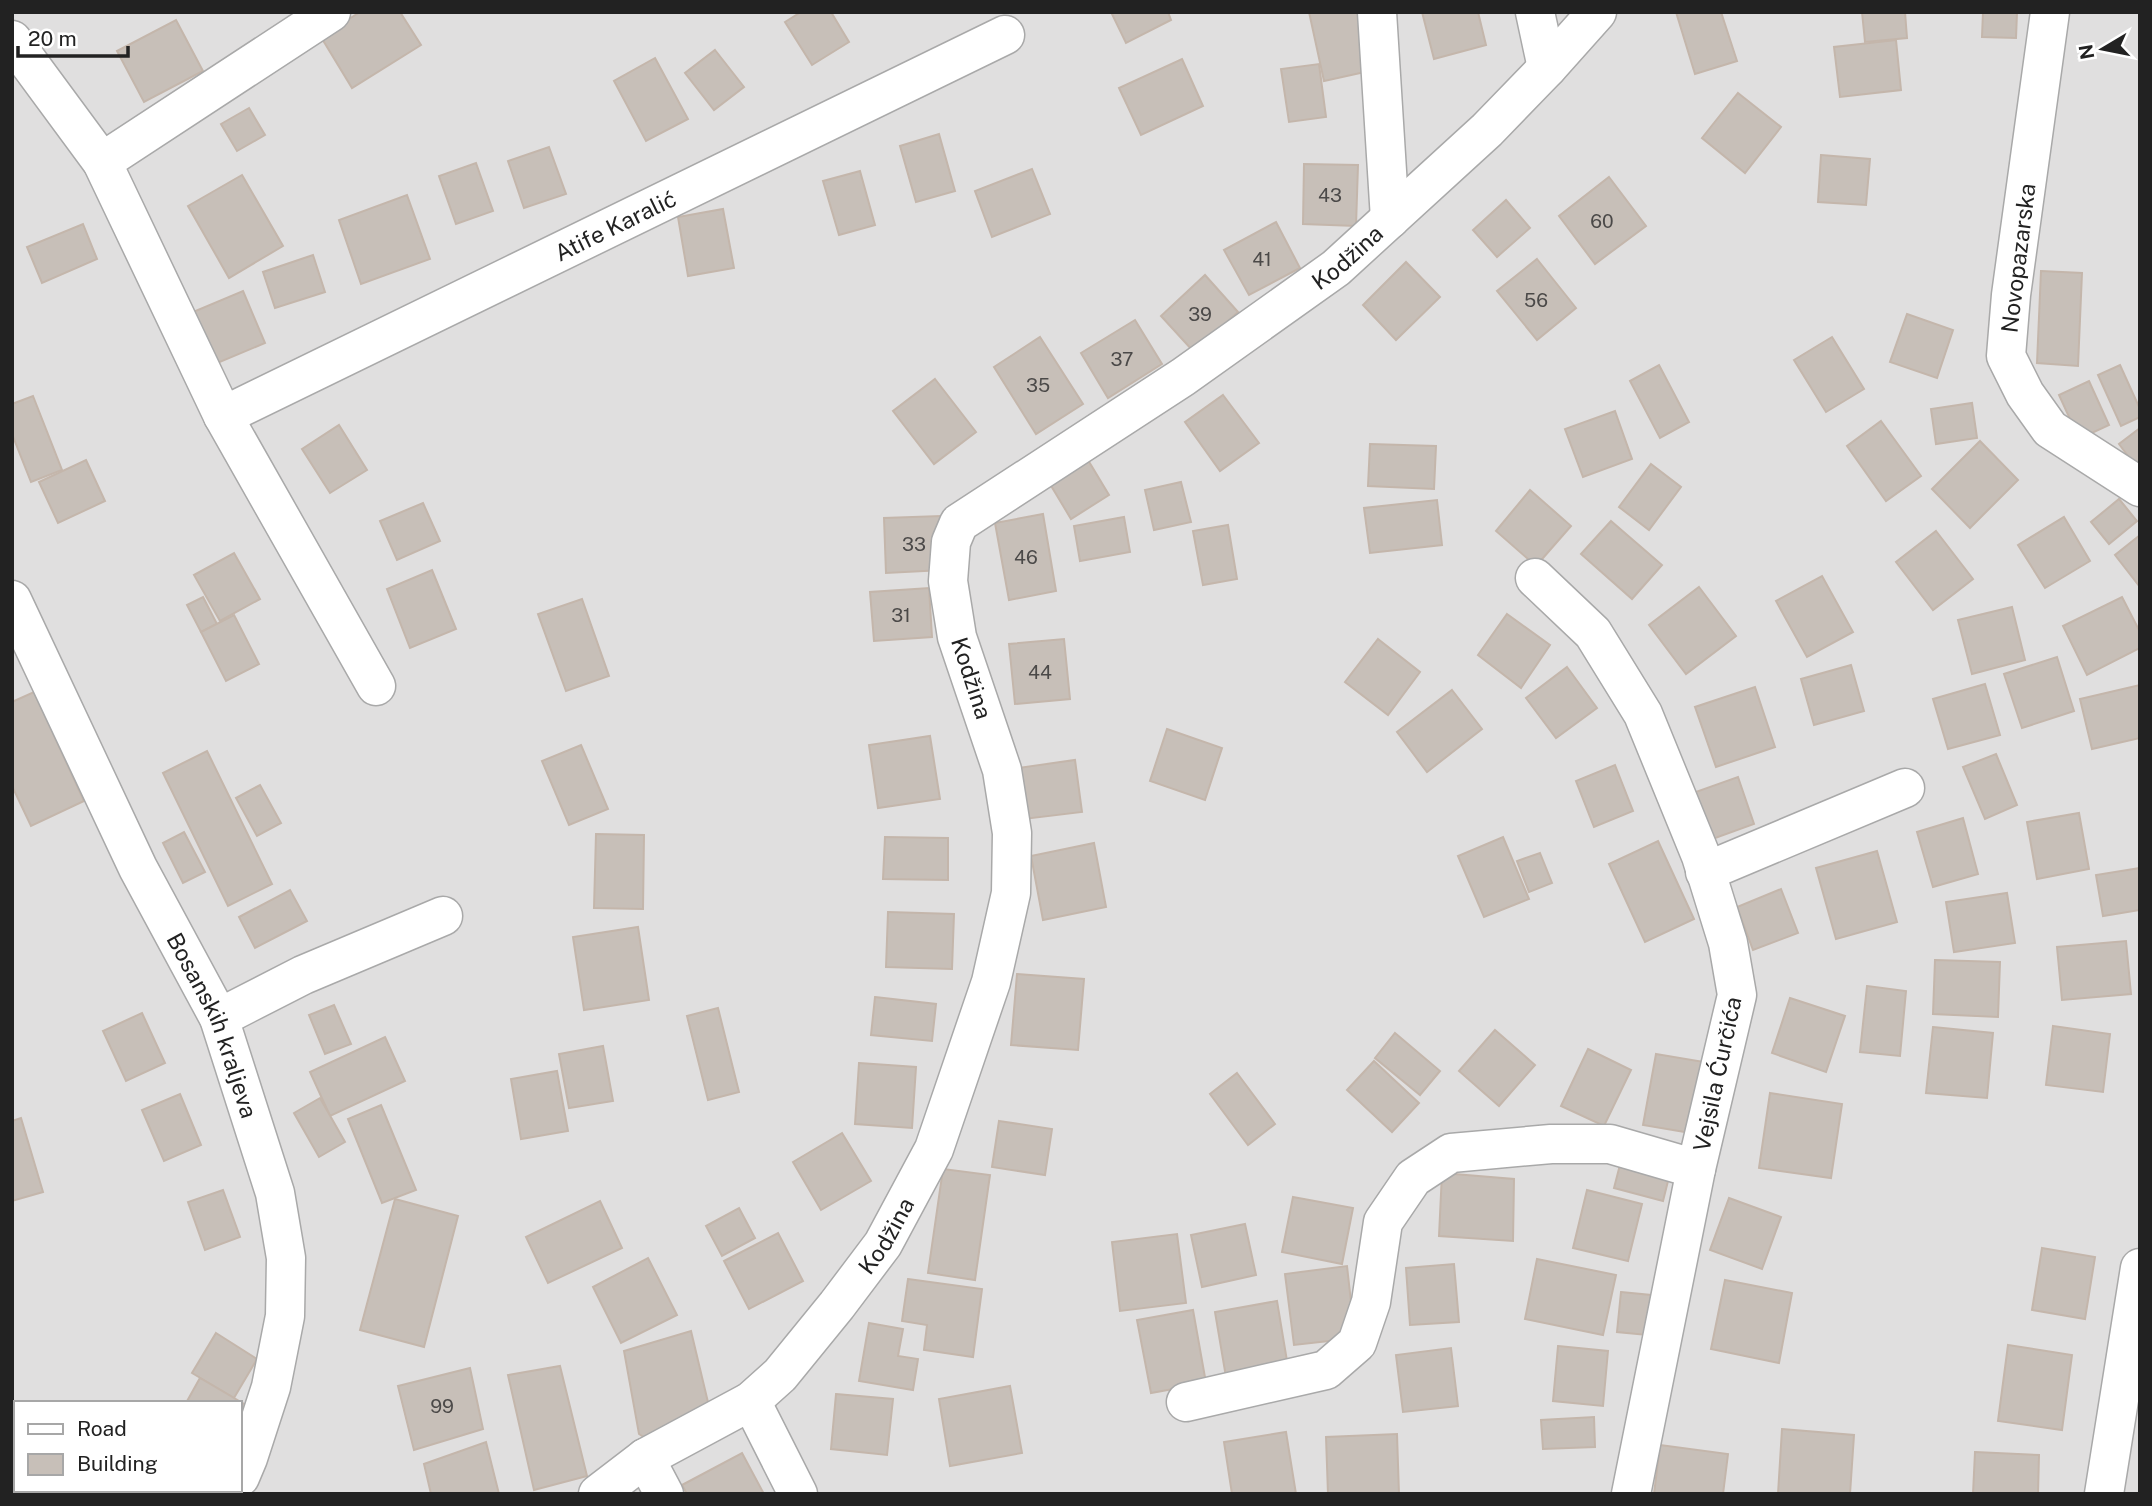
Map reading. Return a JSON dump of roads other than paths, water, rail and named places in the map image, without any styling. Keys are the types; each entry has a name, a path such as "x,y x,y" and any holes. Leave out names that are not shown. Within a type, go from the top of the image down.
{"street":[{"path":"102,162 331,12"},
{"path":"1377,12 1390,219"},
{"path":"1535,12 1547,68"},
{"name":"Kodžina","path":"598,1494 645,1458 751,1401 780,1375 883,1244 934,1149 991,982 1011,893 1012,833 1003,770 957,637 947,581 951,542 960,523 1183,377 1336,268 1487,130 1597,12"},
{"name":"Novopazarska","path":"2050,12 2011,295 2006,356 2025,394 2050,429 2140,487"},
{"name":"Atife Karalić","path":"223,416 1005,35"},
{"path":"12,40 102,162 223,416 376,686"},
{"name":"Vejsila Ćurčića","path":"1535,578 1593,633 1643,714 1705,872 1728,943 1737,995 1696,1169 1631,1494"},
{"name":"Bosanskih kraljeva","path":"12,600 138,868 219,1018 275,1193 286,1258 285,1316 271,1387 242,1472"},
{"path":"1705,872 1905,788"},
{"path":"219,1018 303,975 443,916"},
{"path":"1185,1402 1326,1370 1357,1343 1371,1302 1383,1222 1413,1178 1451,1153 1551,1144 1611,1144 1696,1169"},
{"path":"2104,1494 2140,1268"},
{"path":"751,1401 798,1494"},
{"path":"645,1458 664,1494"}]}
